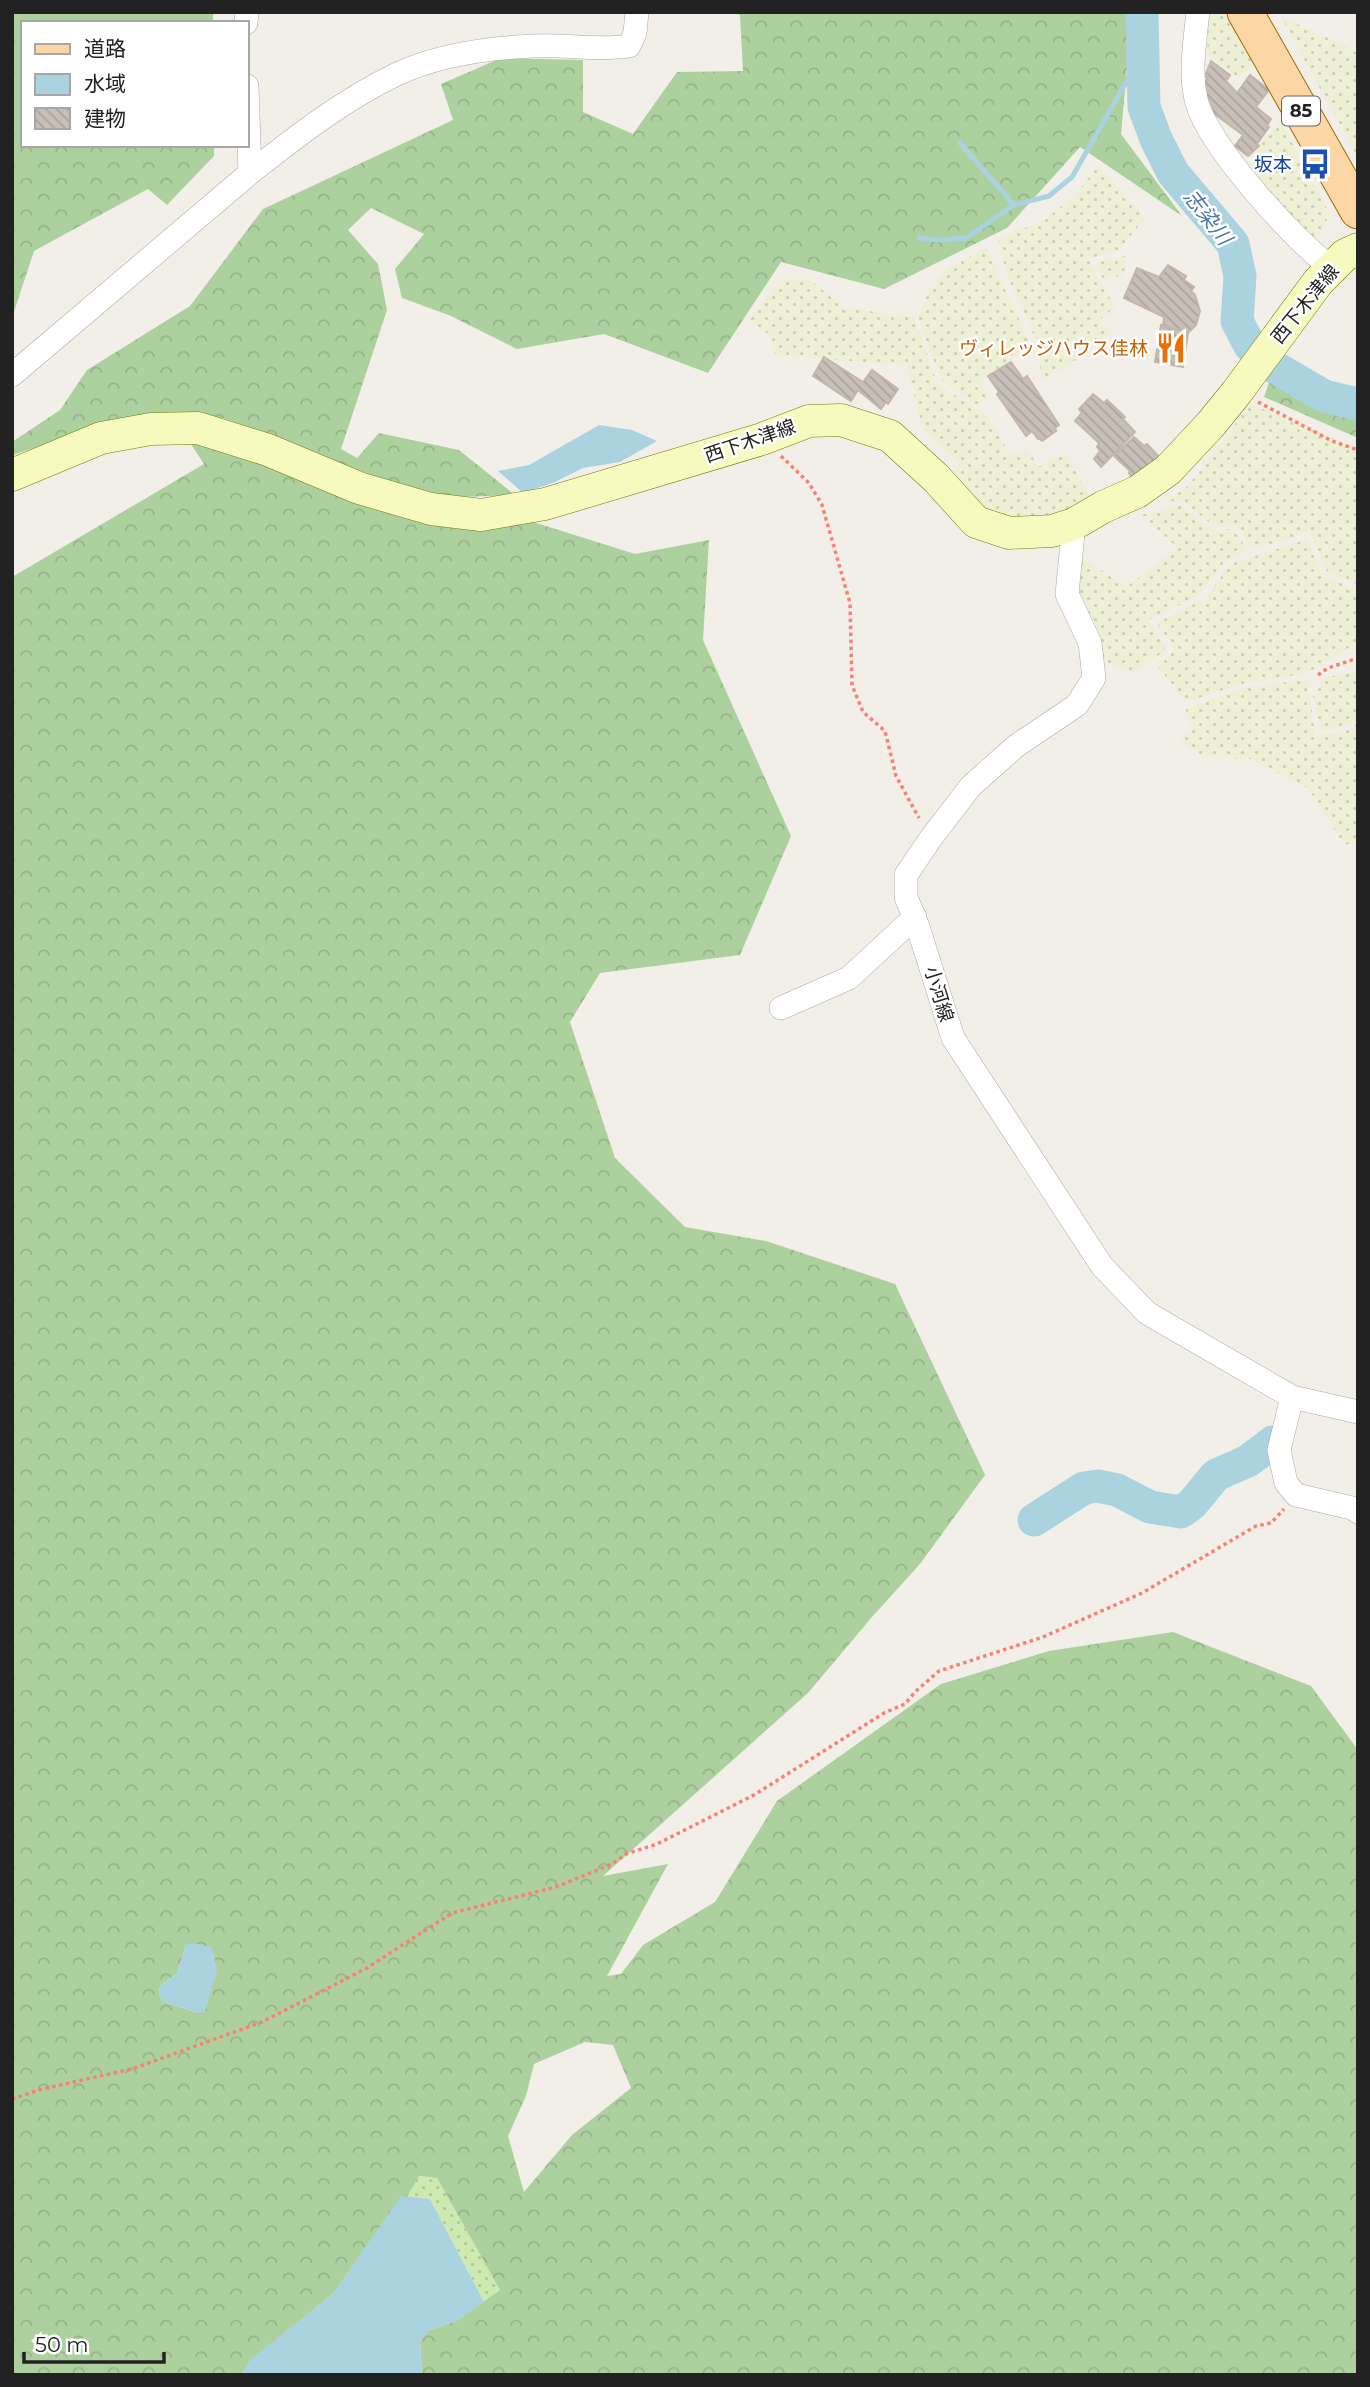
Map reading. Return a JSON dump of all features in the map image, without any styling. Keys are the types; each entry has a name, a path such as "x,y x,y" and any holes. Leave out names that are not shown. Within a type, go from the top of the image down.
{"main road":[{"name":"85","path":"1245,12 1358,211"}],"street":[{"path":"12,376 250,173 321,118 398,74 443,59 486,50 536,46 610,49 629,46 635,33 637,12"},
{"path":"1198,12 1194,82 1197,103 1208,127 1274,214 1315,256 1325,275"},
{"path":"248,115 250,173"},
{"name":"西下木津線","path":"12,475 101,438 151,429 198,428 268,450 359,488 431,509 481,515 545,503 762,439 809,421 841,420 890,436 936,478 976,522 1009,533 1052,531 1074,524 1137,492 1168,470 1211,424 1325,275 1345,256 1358,249"},
{"name":"小河線","path":"1074,524 1067,594 1090,643 1094,678 1077,705 1016,746 971,786 906,875 906,897 915,917 953,1038 1102,1266 1147,1313 1292,1396 1358,1412"},
{"path":"781,1008 849,978 915,917"},
{"path":"1292,1396 1279,1450 1286,1483 1296,1496 1352,1508 1358,1512"}],"path":[{"path":"1242,385 1332,441 1358,450"},
{"path":"762,439 809,483 822,505 850,603 852,685 863,712 886,731 896,776 931,838"},
{"path":"1318,675 1328,668 1358,658"},
{"path":"12,2099 43,2089 132,2069 262,2022 367,1968 452,1913 556,1887 612,1864 626,1854 657,1844 754,1795 884,1713 905,1704 939,1671 1043,1637 1142,1593 1255,1526 1271,1523 1296,1496"}],"green space":[{"path":"12,12 213,12 213,21 21,21 21,147 214,147 214,156 167,205 148,189 34,251 12,318"},
{"path":"733,12 1132,12 1121,134 1182,216 1080,147 1007,228 884,289 781,262 708,373 604,334 517,349 451,316 402,298 395,269 424,234 371,208 348,230 378,264 387,310 341,449 357,458 379,433 459,450 515,495 431,498 223,418 129,418 12,455 12,442 60,410 87,370 190,306 263,209 453,120 441,84 501,58 583,60 583,112 633,134 677,72 743,71 740,15"},
{"path":"1209,12 1231,12 1256,63 1238,78 1207,55"},
{"path":"1281,17 1358,54 1358,158"},
{"path":"1281,122 1330,214 1315,241 1285,218 1250,169 1262,141"},
{"path":"1099,165 1145,218 1120,249 1088,259 1115,307 1099,321 1110,334 1082,356 1043,380 1032,330 1008,278 998,241 1047,218 1073,197"},
{"path":"986,248 1032,347 980,381 989,396 978,407 941,380 918,318 928,293 948,268"},
{"path":"1125,256 1126,266 1121,278 1111,274 1104,282 1096,263"},
{"path":"779,280 810,280 845,308 914,317 938,385 987,415 1010,455 1030,452 1038,467 1065,453 1090,496 1080,506 1043,521 994,518 951,476 960,463 923,429 906,365 775,355 768,334 749,321"},
{"path":"1270,380 1358,414 1358,438 1264,397"},
{"path":"1251,404 1358,449 1358,585 1328,573 1309,531 1273,544 1251,548 1237,525 1215,527 1185,503 1162,500 1187,487"},
{"path":"187,438 527,520 635,554 709,540 703,640 791,836 740,955 600,973 570,1022 615,1158 685,1227 766,1241 895,1284 985,1475 920,1564 808,1693 603,1876 668,1864 607,1976 621,1974 643,1945 715,1902 777,1801 941,1684 1049,1651 1173,1632 1311,1686 1358,1750 1358,2375 422,2375 420,2341 429,2330 456,2321 500,2290 437,2178 419,2176 407,2197 401,2197 333,2294 251,2360 241,2375 12,2373 12,577 204,464","holes":["186,1945 198,2013 162,2001 159,1994 160,1986 177,1973","585,2042 613,2045 631,2088 572,2135 524,2192 508,2136 526,2096 534,2064"]},
{"path":"1181,505 1214,530 1235,529 1247,551 1224,562 1200,595 1149,620 1166,650 1133,673 1102,660 1077,593 1082,557 1126,587 1178,548 1141,515"},
{"path":"1308,539 1323,576 1358,590 1358,642 1308,673 1246,683 1185,702 1156,664 1175,650 1157,623 1207,597 1230,564"},
{"path":"1358,671 1358,718 1347,725 1321,731 1313,696 1324,678"},
{"path":"1308,679 1315,735 1345,732 1358,723 1358,842 1344,845 1308,788 1250,759 1205,758 1178,739 1193,730 1185,708 1246,688"},
{"path":"418,2176 437,2178 500,2290 484,2302 430,2199 407,2197"}],"water":[{"path":"599,425 632,430 657,441 620,462 583,468 555,482 523,493 498,471 529,465"},
{"path":"192,1943 212,1947 217,1971 205,2012 198,2013 162,2001 159,1994 160,1986 177,1973 186,1945"},
{"path":"401,2196 430,2199 484,2302 456,2321 429,2330 420,2341 422,2375 241,2375 250,2360 333,2294"}],"building":[{"path":"1211,61 1230,75 1226,81 1237,93 1250,75 1269,90 1256,107 1271,119 1267,126 1269,127 1257,144 1259,146 1248,156 1235,146 1243,135 1205,107 1202,85 1208,78 1205,76"},
{"path":"1168,265 1186,276 1184,280 1194,287 1191,291 1200,311 1196,325 1188,333 1163,325 1164,317 1124,298 1137,268 1159,277"},
{"name":"ヴィレッジハウス佳林","path":"1161,325 1188,333 1183,367 1155,362"},
{"path":"824,357 863,382 872,370 898,389 881,409 858,390 851,401 813,376"},
{"path":"1011,362 1023,379 1027,376 1059,425 1055,428 1056,431 1042,441 1032,431 1026,436 988,376"},
{"path":"1093,394 1104,403 1107,400 1125,417 1123,419 1135,432 1101,467 1094,459 1100,451 1097,447 1099,443 1075,421 1082,413 1079,409"},
{"path":"1134,437 1144,446 1147,444 1161,459 1136,481 1130,471 1114,456"}],"waterway":[{"name":"志染川","path":"1142,12 1144,107 1173,173 1233,244 1240,276 1237,321 1250,346 1276,368 1324,396 1358,404"},
{"path":"919,238 966,238 1014,205 1049,196 1072,177 1143,53"},
{"path":"960,143 1014,205"},
{"path":"1034,1520 1084,1488 1098,1486 1117,1490 1150,1507 1181,1512 1192,1504 1216,1475 1248,1461 1273,1442"}],"place":[{"name":"坂本","path":"1315,164"},
{"name":"ヴィレッジハウス佳林","path":"1171,348"}]}
